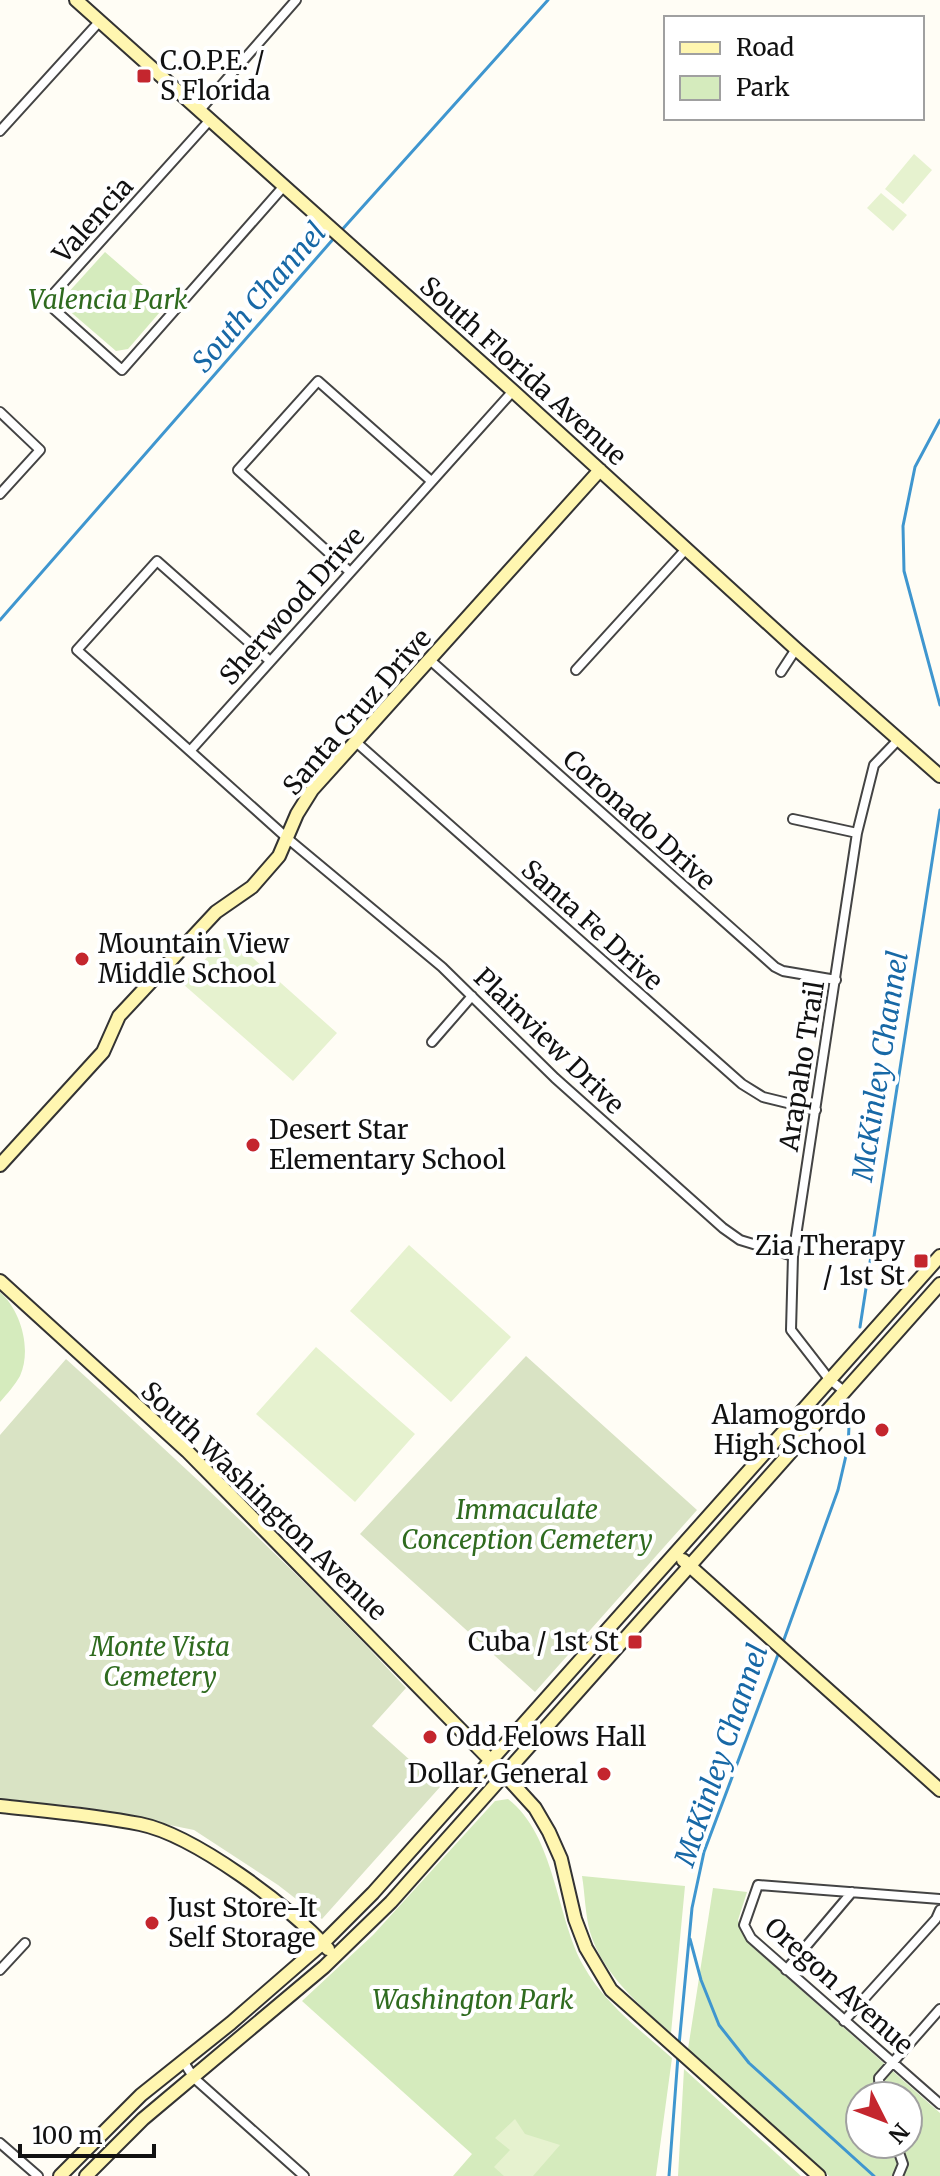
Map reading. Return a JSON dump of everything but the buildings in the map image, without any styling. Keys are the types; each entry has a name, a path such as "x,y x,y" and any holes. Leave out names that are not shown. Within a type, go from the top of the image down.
{"main road":[{"name":"South Florida Avenue","path":"76,0 940,776"},
{"name":"Santa Cruz Drive","path":"0,1165 103,1052 119,1016 216,912 252,887 279,856 297,814 312,790 600,470"},
{"path":"60,2176 141,2095 231,2023 323,1943 373,1893 940,1256"},
{"name":"South Washington Avenue","path":"0,1281 187,1451 504,1774 535,1808 549,1832 561,1859 575,1919 598,1970 611,1990 819,2176"},
{"path":"86,2176 143,2119 335,1957 401,1891 688,1564 940,1284"},
{"path":"676,1553 940,1790"},
{"path":"0,1806 143,1824 203,1849 289,1912 335,1957"}],"street":[{"path":"199,111 296,0"},
{"path":"0,131 99,22"},
{"name":"Valencia","path":"209,121 46,302 122,370 284,186"},
{"path":"350,572 238,470 318,381 430,480"},
{"name":"Sherwood Drive","path":"190,751 513,391"},
{"path":"0,412 40,450 0,494"},
{"path":"576,670 687,548"},
{"path":"270,661 157,561 77,650 287,838"},
{"path":"781,672 796,649"},
{"name":"Coronado Drive","path":"430,660 775,967 836,980"},
{"name":"Arapaho Trail","path":"844,1391 829,1379 791,1330 793,1256 857,833 874,765 899,739"},
{"name":"Santa Fe Drive","path":"356,742 742,1084 763,1097 816,1110"},
{"path":"793,819 857,833"},
{"name":"Plainview Drive","path":"287,838 442,967 555,1078 723,1228 740,1240 793,1256"},
{"path":"432,1042 472,996"},
{"path":"755,1463 768,1476"},
{"name":"Oregon Avenue","path":"852,1892 758,1885 744,1925 751,1938 786,1970 940,2104"},
{"path":"786,1970 852,1892 940,1899"},
{"path":"844,2021 936,1919 940,1910"},
{"path":"0,1970 25,1943"},
{"path":"879,2080 940,2009"},
{"path":"183,2061 194,2078 304,2176"},
{"path":"0,2143 38,2176"}],"green space":[{"path":"914,154 932,170 903,204 885,189"},
{"path":"881,193 907,215 893,231 867,208"},
{"name":"Valencia Park","path":"105,252 166,305 128,349 116,351 66,308 66,295"},
{"path":"227,935 337,1033 293,1081 183,984"},
{"path":"409,1245 511,1337 451,1402 350,1311"},
{"path":"0,1292 19,1320 25,1354 20,1376 0,1402"},
{"path":"316,1347 415,1434 355,1502 256,1414"},
{"name":"Immaculate Conception Cemetery","path":"526,1356 697,1510 535,1692 360,1534"},
{"name":"Monte Vista Cemetery","path":"66,1359 282,1561 406,1688 372,1726 440,1787 322,1919 278,1885 194,1830 76,1806 0,1800 0,1435"},
{"name":"Washington Park","path":"508,1799 524,1814 536,1833 583,1965 601,1992 623,2015 672,2058 656,2176 453,2176 472,2154 302,2001 373,1935 495,1801"},
{"name":"Washington Park","path":"582,1876 685,1886 671,2033 635,2000 603,1961 590,1932"},
{"path":"713,1888 747,1892 738,1920 747,1942 903,2080 844,2080 844,2160 924,2160 924,2099 940,2113 940,2176 829,2176 688,2049"},
{"path":"684,2069 801,2176 678,2176"},
{"path":"515,2119 525,2134 560,2145 533,2176 504,2176 494,2167 510,2150 495,2138"}],"waterway":[{"name":"South Channel","path":"340,232 548,0"},
{"name":"South Channel","path":"0,620 335,237"},
{"name":"McKinley Channel","path":"940,420 915,467 903,526 904,571 940,705"},
{"name":"McKinley Channel","path":"860,1327 940,810"},
{"name":"McKinley Channel","path":"782,1645 838,1490 848,1447 850,1405"},
{"name":"McKinley Channel","path":"679,2045 692,1908 704,1852 779,1652"},
{"path":"690,1939 701,1980 719,2025 749,2063 874,2176"},
{"name":"McKinley Channel","path":"669,2176 678,2056"}],"place":[{"name":"C.O.P.E. / S Florida","path":"144,76"},
{"name":"Mountain View Middle School","path":"82,959"},
{"name":"Desert Star Elementary School","path":"253,1145"},
{"name":"Zia Therapy / 1st St","path":"921,1261"},
{"name":"Alamogordo High School","path":"882,1430"},
{"name":"Cuba / 1st St","path":"635,1642"},
{"name":"Odd Felows Hall","path":"430,1737"},
{"name":"Dollar General","path":"604,1774"},
{"name":"Just Store-It Self Storage","path":"152,1923"}]}
